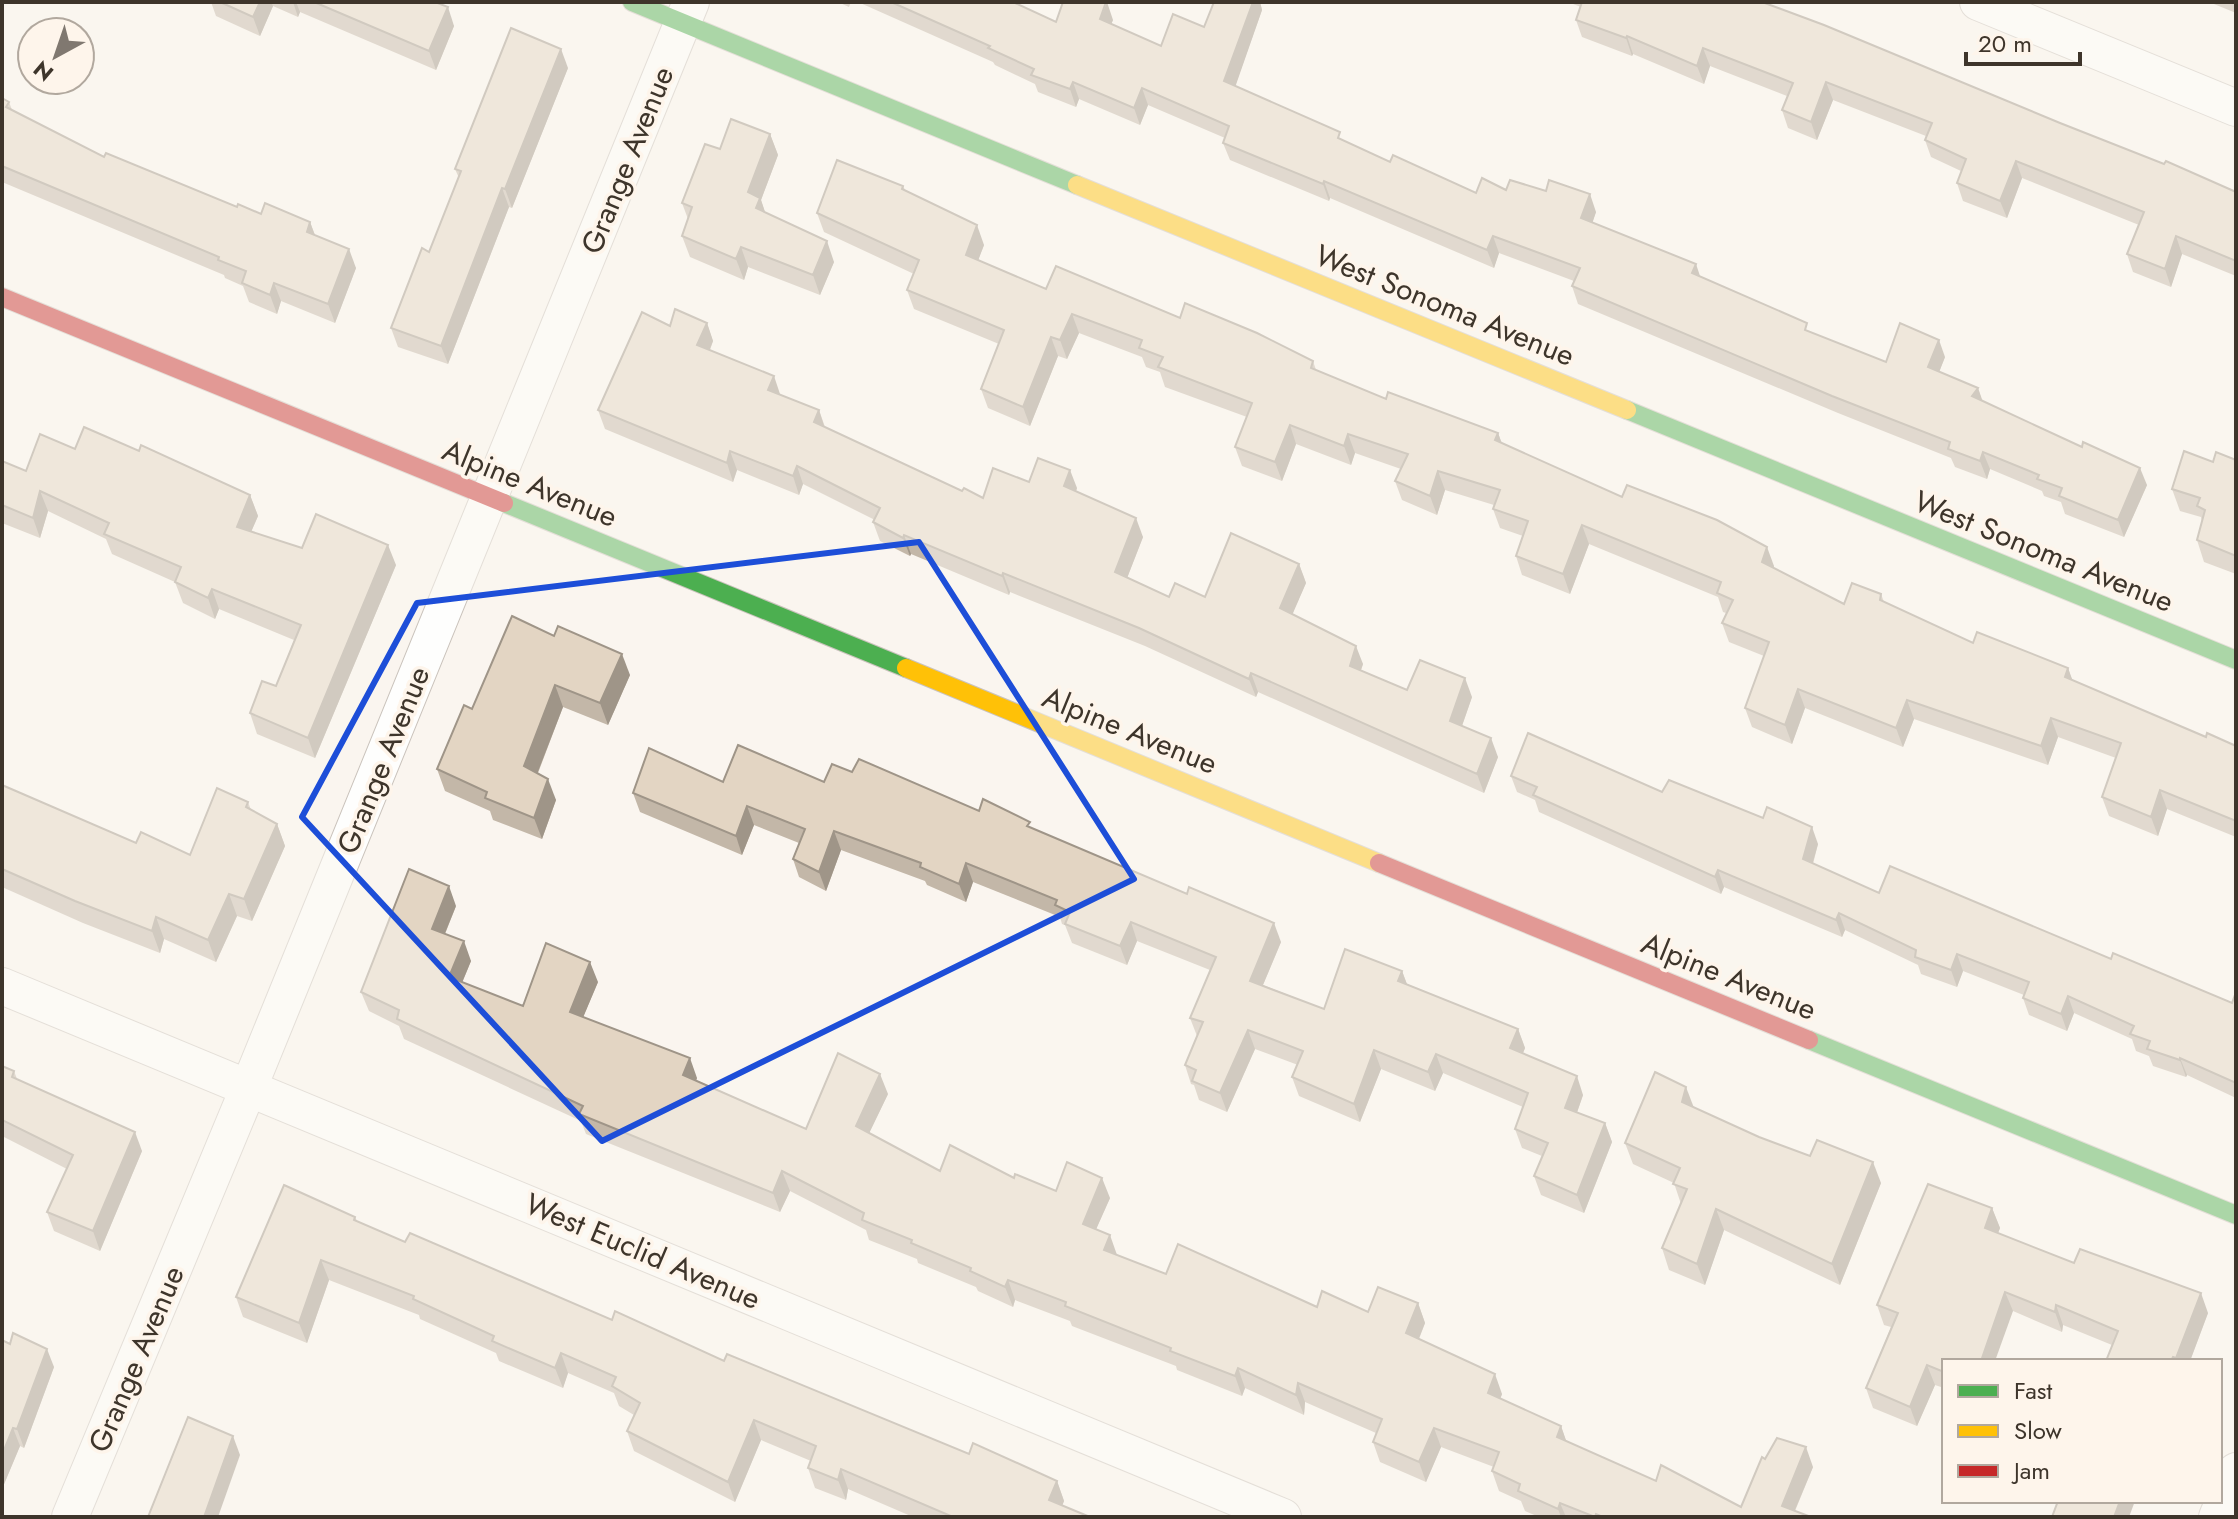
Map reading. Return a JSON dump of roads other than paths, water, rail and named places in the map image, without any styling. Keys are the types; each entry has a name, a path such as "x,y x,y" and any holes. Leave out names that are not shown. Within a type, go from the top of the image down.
{"street":[{"name":"West Sonoma Avenue","path":"632,2 687,12 2236,660"},
{"path":"1978,2 2236,108"},
{"name":"Grange Avenue","path":"70,1517 491,497 687,12"},
{"name":"Alpine Avenue","path":"2,297 2236,1215"},
{"name":"West Euclid Avenue","path":"2,986 1283,1517"},
{"path":"2217,1517 2236,1471"}]}
